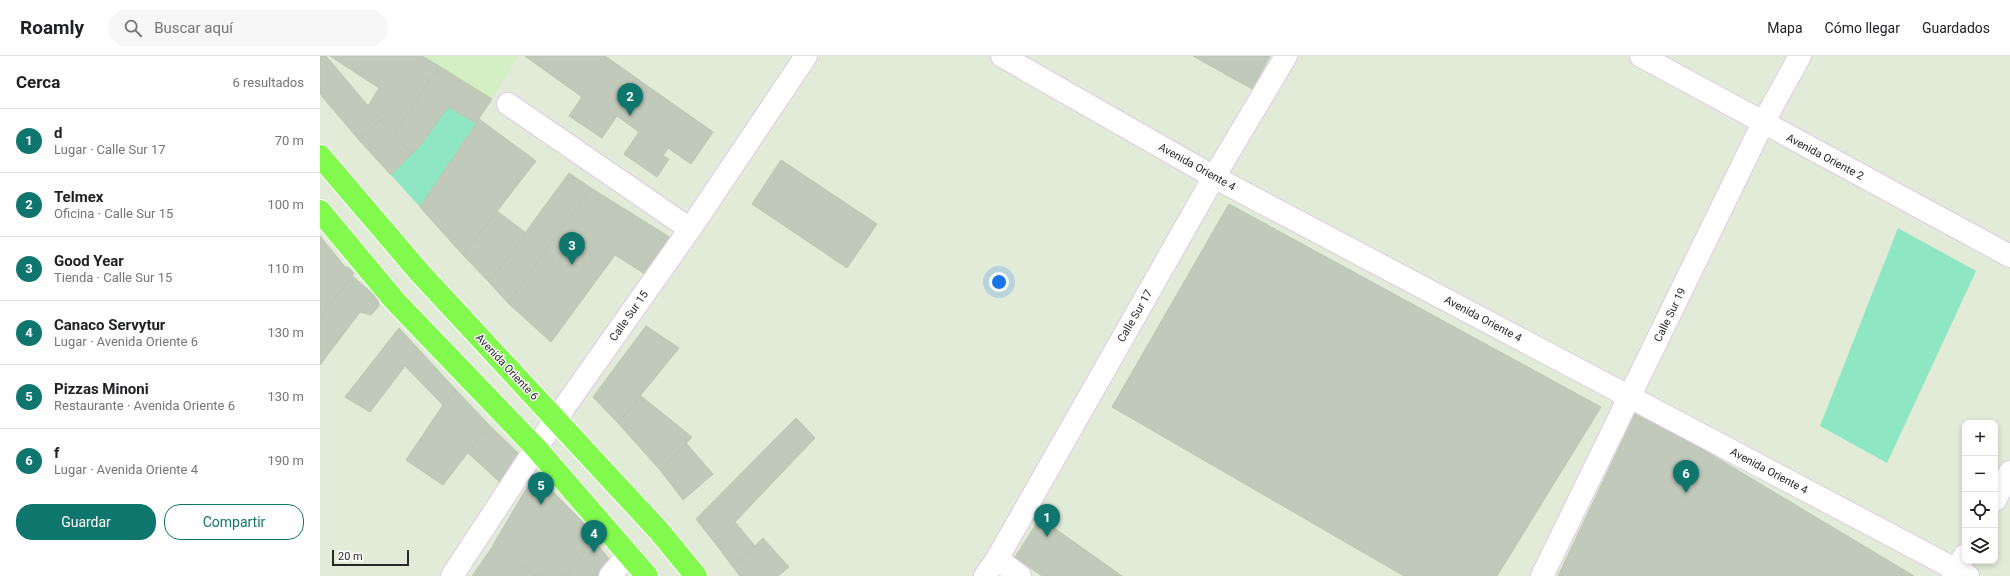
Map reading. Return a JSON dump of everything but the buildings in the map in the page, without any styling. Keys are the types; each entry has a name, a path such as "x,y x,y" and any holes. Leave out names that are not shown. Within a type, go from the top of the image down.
{"main road":[{"name":"Avenida Oriente 6","path":"320,156 420,273 659,531 696,576"},
{"path":"320,212 395,301 536,448 647,576"}],"street":[{"name":"Calle Sur 15","path":"452,576 536,448 690,229 806,56"},
{"name":"Avenida Oriente 4","path":"1002,56 1214,177 1961,569"},
{"name":"Calle Sur 17","path":"991,568 1214,177 1286,56"},
{"name":"Avenida Oriente 2","path":"1642,56 2010,256"},
{"name":"Calle Sur 19","path":"1542,576 1631,397 1763,123 1800,56"},
{"path":"508,104 690,229"},
{"path":"1998,494 2010,472"},
{"path":"610,576 629,554"},
{"path":"991,568 1020,576"}],"shaded area":[{"path":"422,56 518,56 492,99"},
{"path":"448,107 476,123 420,207 391,175 421,145"},
{"path":"1898,228 1976,271 1887,463 1820,426"}],"place":[{"name":"Telmex","path":"630,116"},
{"name":"Good Year","path":"572,265"},
{"name":"f","path":"1686,493"},
{"name":"Pizzas Minoni","path":"541,505"},
{"name":"d","path":"1047,537"},
{"name":"Canaco Servytur","path":"594,553"}]}
